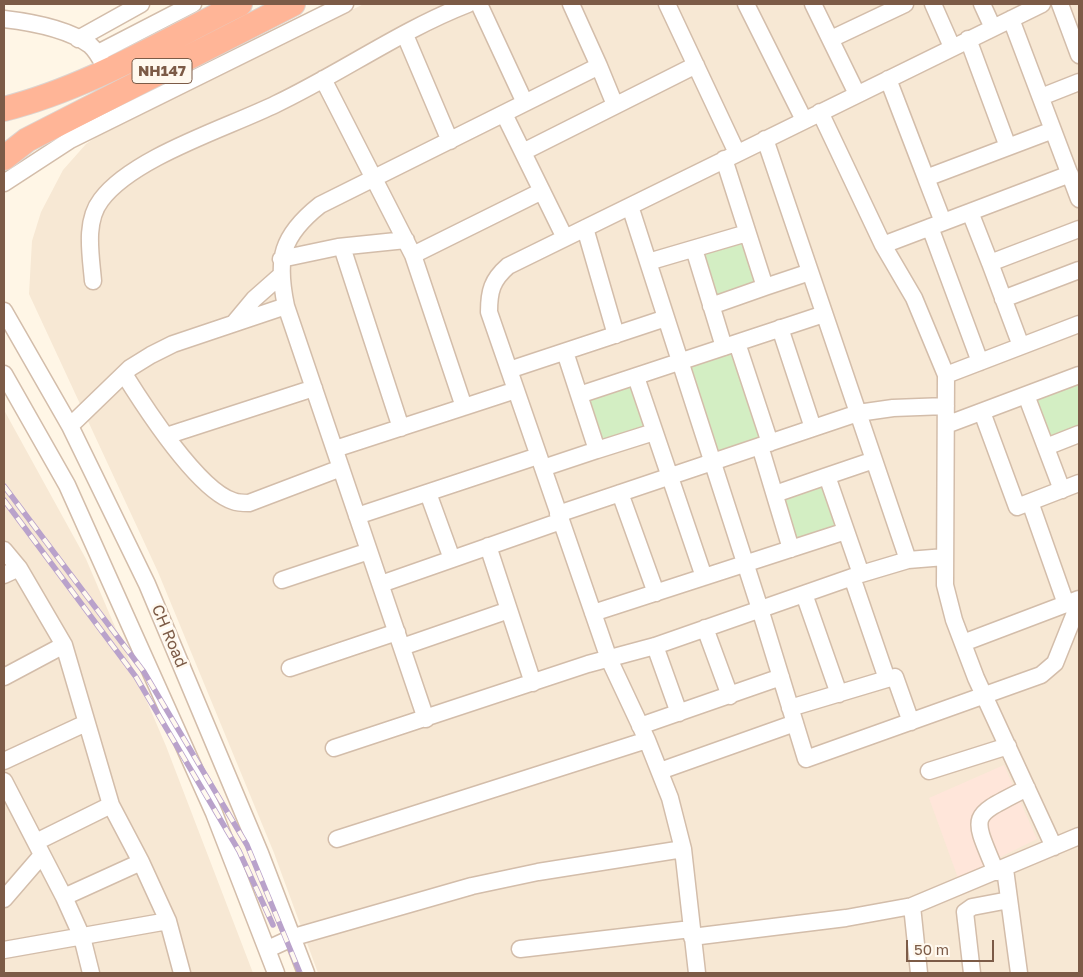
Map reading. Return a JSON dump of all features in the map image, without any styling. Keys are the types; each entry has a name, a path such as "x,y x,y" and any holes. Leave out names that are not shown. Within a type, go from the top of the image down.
{"highway":[{"name":"NH147","path":"4,109 39,100 102,62 240,4"},
{"name":"NH147","path":"4,158 27,140 293,4"}],"street":[{"path":"78,39 140,4"},
{"path":"4,19 32,23 78,39 89,45 102,62 193,4"},
{"path":"4,183 70,140 345,4"},
{"path":"93,282 92,221 99,202 112,187 129,173 157,158 277,104 405,35 468,4"},
{"path":"479,4 525,104"},
{"path":"571,4 616,105"},
{"path":"667,4 696,65 731,156 747,233 764,287"},
{"path":"746,4 804,120"},
{"path":"813,4 857,94"},
{"path":"831,39 871,11 905,4"},
{"path":"933,4 952,47"},
{"path":"982,4 993,28"},
{"path":"698,973 691,933 683,849 670,798 644,733 608,659 489,312 489,290 498,275 508,266 1041,4"},
{"path":"1060,4 1079,55"},
{"path":"1011,19 1079,199"},
{"path":"405,35 450,141"},
{"path":"968,40 1008,147"},
{"path":"523,152 696,65"},
{"path":"426,719 286,306 280,276 281,259 290,239 305,218 320,206 599,66"},
{"path":"888,78 926,178 936,225 980,362"},
{"path":"323,79 414,255 464,407"},
{"path":"1041,97 1079,82"},
{"path":"820,112 883,245 914,298 946,375 945,585 954,620 984,696 1054,847"},
{"path":"504,114 565,238"},
{"path":"926,178 1053,130"},
{"path":"765,139 908,560"},
{"path":"883,245 1070,174"},
{"path":"414,255 542,191"},
{"path":"630,206 760,609 806,759 1041,675 1050,669 1055,663 1075,602 1030,502"},
{"path":"970,212 1021,346"},
{"path":"585,228 616,335"},
{"path":"990,263 1079,229"},
{"path":"648,262 747,233"},
{"path":"281,259 342,247 406,240"},
{"path":"342,247 401,428"},
{"path":"694,249 711,306 731,345 765,445 775,494 791,549"},
{"path":"1004,299 1079,270"},
{"path":"711,306 810,272"},
{"path":"234,324 254,299 280,276"},
{"path":"70,426 124,374 151,354 174,344 286,306"},
{"name":"CH Road","path":"4,311 70,426 147,584 294,937 306,973"},
{"path":"579,395 824,314"},
{"path":"509,370 666,318"},
{"path":"946,375 1079,324"},
{"path":"780,328 813,428"},
{"path":"565,352 597,450"},
{"name":"CH Road","path":"4,374 67,485 176,724 268,949 276,973"},
{"path":"124,374 147,411 166,436 208,484 234,502 249,503 341,468"},
{"path":"946,425 1079,374"},
{"path":"636,377 704,578"},
{"path":"166,436 314,388"},
{"path":"335,449 516,390"},
{"path":"982,412 1017,507 1074,489 1046,447 1026,395"},
{"path":"380,584 488,546 620,493 858,413 893,408 946,406"},
{"path":"358,516 428,493 540,462 597,450 654,432"},
{"path":"1046,447 1079,434"},
{"path":"775,494 874,460"},
{"path":"827,476 846,531 887,679"},
{"path":"428,493 452,559"},
{"path":"620,493 656,593"},
{"path":"593,613 846,531"},
{"path":"488,546 533,683"},
{"path":"4,550 19,568 64,645 112,805 168,921 182,973"},
{"path":"282,580 369,551"},
{"path":"334,748 608,659 655,646 908,560 945,557"},
{"path":"4,575 19,568"},
{"path":"804,594 839,694"},
{"path":"963,643 1075,602"},
{"path":"290,668 509,610"},
{"path":"706,628 730,696"},
{"path":"4,677 64,645"},
{"path":"655,646 680,713"},
{"path":"338,839 644,733 680,713 781,677"},
{"path":"660,771 793,716 839,694 895,677 911,722"},
{"path":"4,761 86,722"},
{"path":"929,771 1008,746"},
{"path":"1019,973 1009,900 1001,870 979,830 978,822 988,808 1027,788"},
{"path":"6,791 39,848 64,897 82,937 91,973"},
{"path":"4,899 39,848 112,805"},
{"path":"520,949 846,918 912,906 1079,836"},
{"path":"268,949 294,937 472,886 538,872 683,849"},
{"path":"64,897 141,862"},
{"path":"972,973 965,912 972,907 1009,900"},
{"path":"912,906 916,973"},
{"path":"4,950 168,921"}],"shaded area":[{"path":"364,4 1079,4 1079,973 318,973 274,853 158,572 29,294 32,241 41,212 63,170 86,144 120,121"},
{"path":"4,410 86,559 166,746 253,973 4,973"},
{"path":"1004,765 1037,839 958,878 929,798"}],"green space":[{"path":"744,240 757,284 713,298 700,253"},
{"path":"736,350 764,436 716,452 688,366"},
{"path":"1079,379 1079,428 1049,439 1033,396"},
{"path":"633,382 648,428 602,442 588,397"},
{"path":"824,482 839,528 793,542 779,497"}],"railway":[{"path":"4,486 144,672 247,845 300,973"},
{"path":"4,500 136,677 239,851 273,925"}]}
